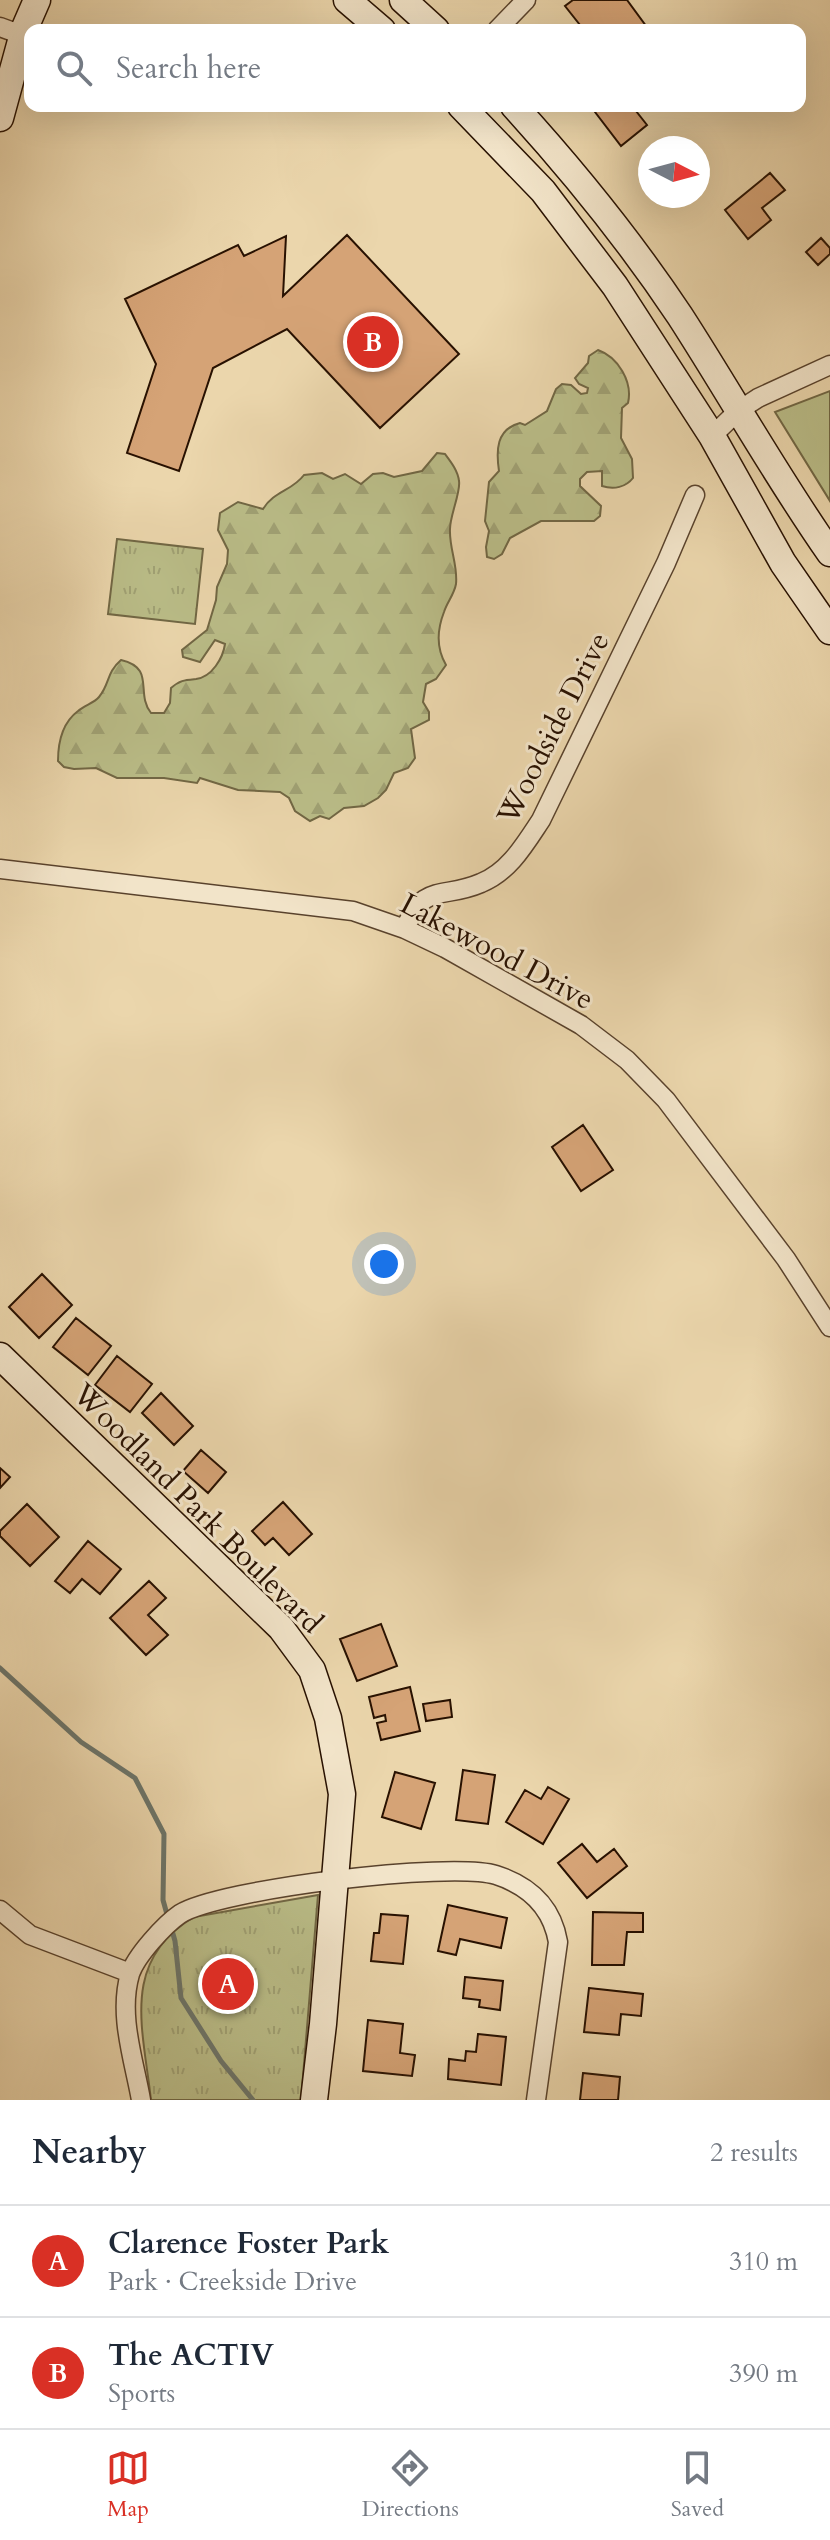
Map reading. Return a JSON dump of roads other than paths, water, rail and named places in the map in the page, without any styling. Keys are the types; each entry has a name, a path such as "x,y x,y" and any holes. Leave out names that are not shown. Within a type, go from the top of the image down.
{"main road":[{"path":"0,118 11,31 37,0"},
{"path":"347,0 375,24"},
{"path":"403,0 429,24"},
{"path":"467,112 543,191 615,286 712,436 783,563 830,631"},
{"path":"519,112 576,174 635,251 681,318 785,489 830,553"},
{"name":"Woodland Park Boulevard","path":"0,1356 281,1628 312,1670 328,1718 342,1794 314,2100"}],"street":[{"path":"503,24 526,0"},
{"path":"712,436 738,411 758,398 830,365"},
{"name":"Woodside Drive","path":"405,929 414,907 432,895 482,883 518,856 541,820 666,563 695,495"},
{"name":"Lakewood Drive","path":"0,869 353,911 405,929 445,948 581,1025 627,1060 666,1100 786,1259 830,1327"},
{"path":"141,2100 126,2019 130,1973 144,1950 178,1915 207,1902 336,1880 475,1870 499,1876 528,1891 544,1905 555,1924 558,1942 536,2100"},
{"path":"0,1910 30,1935 130,1973"}],"waterway":[{"path":"0,1668 81,1742 135,1778 164,1834 163,1900 168,1918"},
{"path":"171,1927 181,1998 221,2061 253,2100"}],"place":[{"name":"The ACTIV","path":"373,342"},
{"name":"Clarence Foster Park","path":"228,1984"}]}
